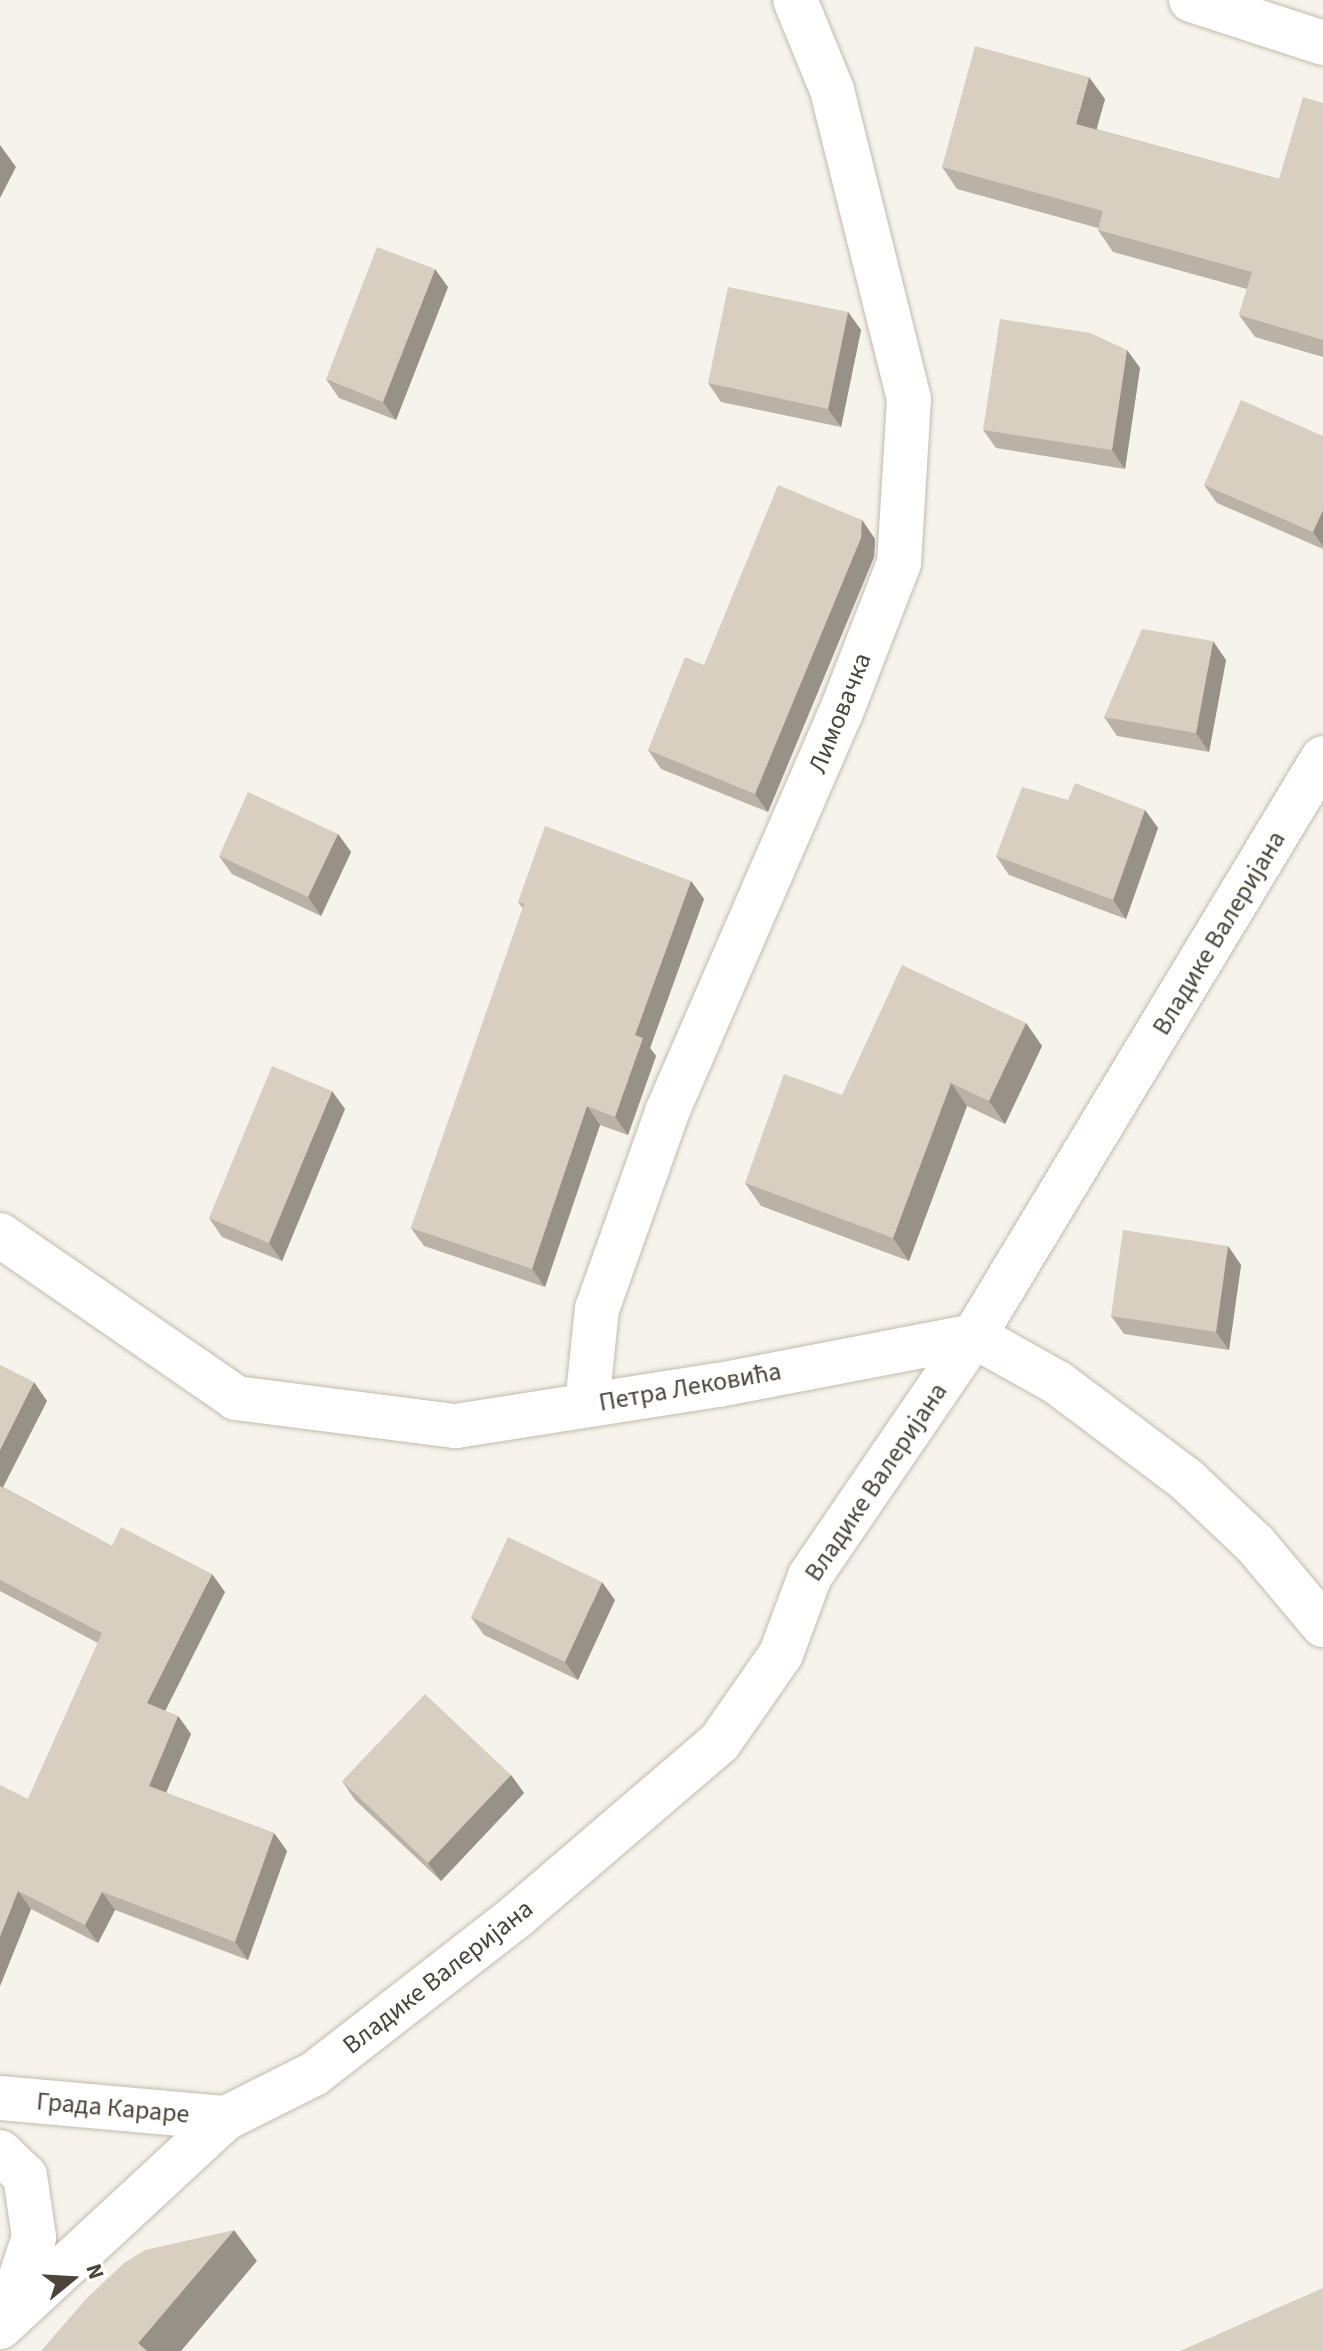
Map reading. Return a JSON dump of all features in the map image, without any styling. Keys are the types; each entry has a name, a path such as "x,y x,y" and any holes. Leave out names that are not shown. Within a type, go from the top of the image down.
{"street":[{"name":"Лимовачка","path":"587,1405 597,1309 667,1112 840,715 899,563 909,399 832,90 795,0"},
{"path":"1191,0 1323,43"},
{"name":"Владике Валеријана","path":"3,2325 226,2118 314,2074 518,1915 719,1743 781,1654 810,1576 974,1336 1323,758"},
{"name":"Петра Лековића","path":"0,1235 236,1398 456,1426 974,1336"},
{"path":"974,1336 1058,1383 1187,1480 1255,1544 1323,1625"},
{"name":"Града Караре","path":"0,2098 226,2118"},
{"path":"0,2152 25,2176 34,2237 3,2325"}],"building":[{"path":"975,46 1089,77 1076,124 1279,179 1303,97 1323,103 1323,340 1239,315 1252,272 1098,230 1103,211 942,167"},
{"path":"377,247 435,269 383,402 326,379"},
{"path":"728,287 848,312 828,409 708,383"},
{"path":"1000,319 1090,333 1127,350 1112,450 983,430"},
{"path":"1241,400 1323,436 1323,510 1313,532 1204,485"},
{"path":"778,485 862,520 861,538 755,794 648,750 685,657 704,665"},
{"path":"1142,629 1213,641 1196,733 1104,717"},
{"path":"1075,783 1145,810 1113,900 996,856 1022,787 1068,800"},
{"path":"248,792 338,834 308,897 219,856"},
{"path":"545,826 691,881 635,1035 643,1038 615,1117 587,1106 532,1269 411,1228 524,904 518,902"},
{"path":"902,965 1026,1023 989,1101 951,1083 893,1238 745,1183 784,1074 842,1095"},
{"path":"272,1066 332,1091 269,1243 209,1218"},
{"path":"1123,1230 1228,1246 1216,1332 1111,1316"},
{"path":"0,1365 34,1382 0,1450"},
{"path":"0,1486 112,1546 121,1527 212,1574 147,1703 178,1716 149,1786 274,1833 235,1942 102,1892 85,1925 18,1891 0,1936 0,1785 28,1799 102,1633 0,1580"},
{"path":"508,1537 602,1582 565,1662 471,1617"},
{"path":"425,1694 511,1775 428,1863 342,1781"},
{"path":"234,2230 138,2343 147,2351 41,2351 86,2299 124,2263 145,2250"},
{"path":"1323,2288 1323,2351 1180,2351"}]}
